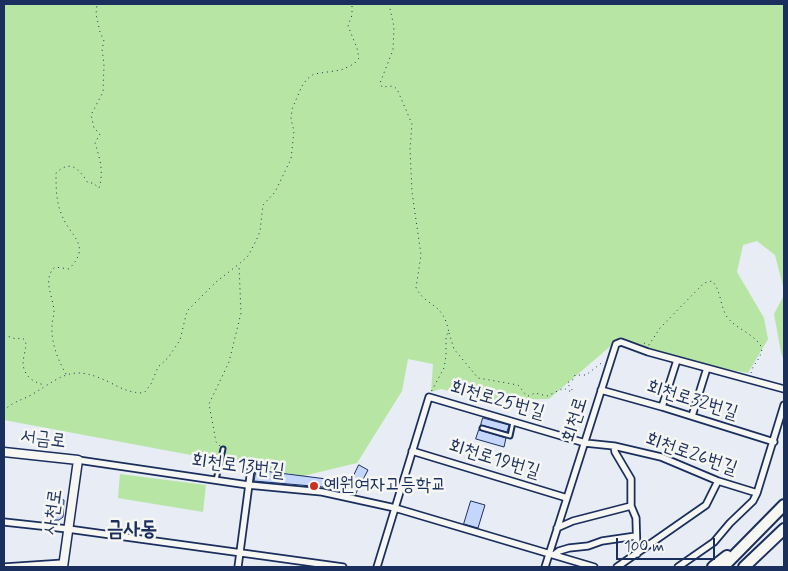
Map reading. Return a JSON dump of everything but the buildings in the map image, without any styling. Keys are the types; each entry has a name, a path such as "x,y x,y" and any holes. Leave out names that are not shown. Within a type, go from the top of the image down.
{"highway":[{"path":"723,567 784,504"},
{"path":"746,567 784,529"},
{"path":"713,567 755,534"}],"street":[{"name":"회천로","path":"545,567 552,554 567,498 616,344 621,342 648,352 784,389"},
{"path":"662,407 677,360"},
{"path":"692,416 706,368"},
{"name":"회천로32번길","path":"601,390 774,442"},
{"name":"회천로25번길","path":"428,397 585,443"},
{"path":"377,567 428,397"},
{"path":"678,567 714,542 730,523 753,501 774,442 784,405"},
{"name":"회천로26번길","path":"585,443 614,446 661,457 718,481 757,493"},
{"path":"614,446 615,452 631,478 631,506 636,518 637,554"},
{"name":"회천로19번길","path":"412,451 567,498"},
{"name":"서금로","path":"4,452 78,460"},
{"name":"회천로13번길","path":"78,460 248,485 322,492 395,508 594,567"},
{"name":"사천로","path":"64,565 78,460"},
{"path":"238,567 250,469"},
{"path":"617,567 706,505 718,481"},
{"path":"558,528 573,521 631,506"},
{"path":"4,522 343,567"},
{"path":"552,554 570,548 636,536"},
{"path":"4,567 64,565"}],"lane":[{"path":"482,428 510,436 514,422"},
{"path":"216,480 223,449"}],"path":[{"path":"66,375 59,362 53,341 54,312 48,284 51,271 55,267 69,269 79,255 78,243 61,214 56,173 61,169 71,166 79,169 88,183 93,183 99,188 102,179 101,163 95,143 100,134 94,128 91,115 103,92 104,65 102,49 104,41 96,14 97,4"},
{"path":"4,411 8,406 30,396 66,375 79,372 90,374 132,393 144,393 151,384 158,367 168,358 180,340 187,311 216,282 248,256 260,231 263,205 275,192 291,160 294,131 292,109 302,86 314,74 341,70 354,64 359,58 358,48 348,26 352,15 352,4"},
{"path":"389,4 394,27 393,50 380,82 382,88 393,86 397,88 412,124 410,149 412,192 421,255 416,288 419,293 441,311 447,321 449,333 446,335 444,368 428,397"},
{"path":"223,449 216,442 209,404 230,362 242,304 240,264"},
{"path":"4,335 25,340 23,370 36,383 47,385"}],"green space":[{"path":"4,4 784,4 784,290 775,255 757,241 743,245 737,272 764,318 768,339 748,373 677,360 621,337 549,399 485,400 441,389 431,392 433,364 408,359 402,391 357,463 303,476 4,420"},
{"path":"784,295 784,362 774,314"},
{"path":"120,474 206,485 203,512 118,498"}],"place":[{"name":"예원여자고등학교","path":"314,486"}],"district":[{"name":"금사동","path":"132,531"}]}
